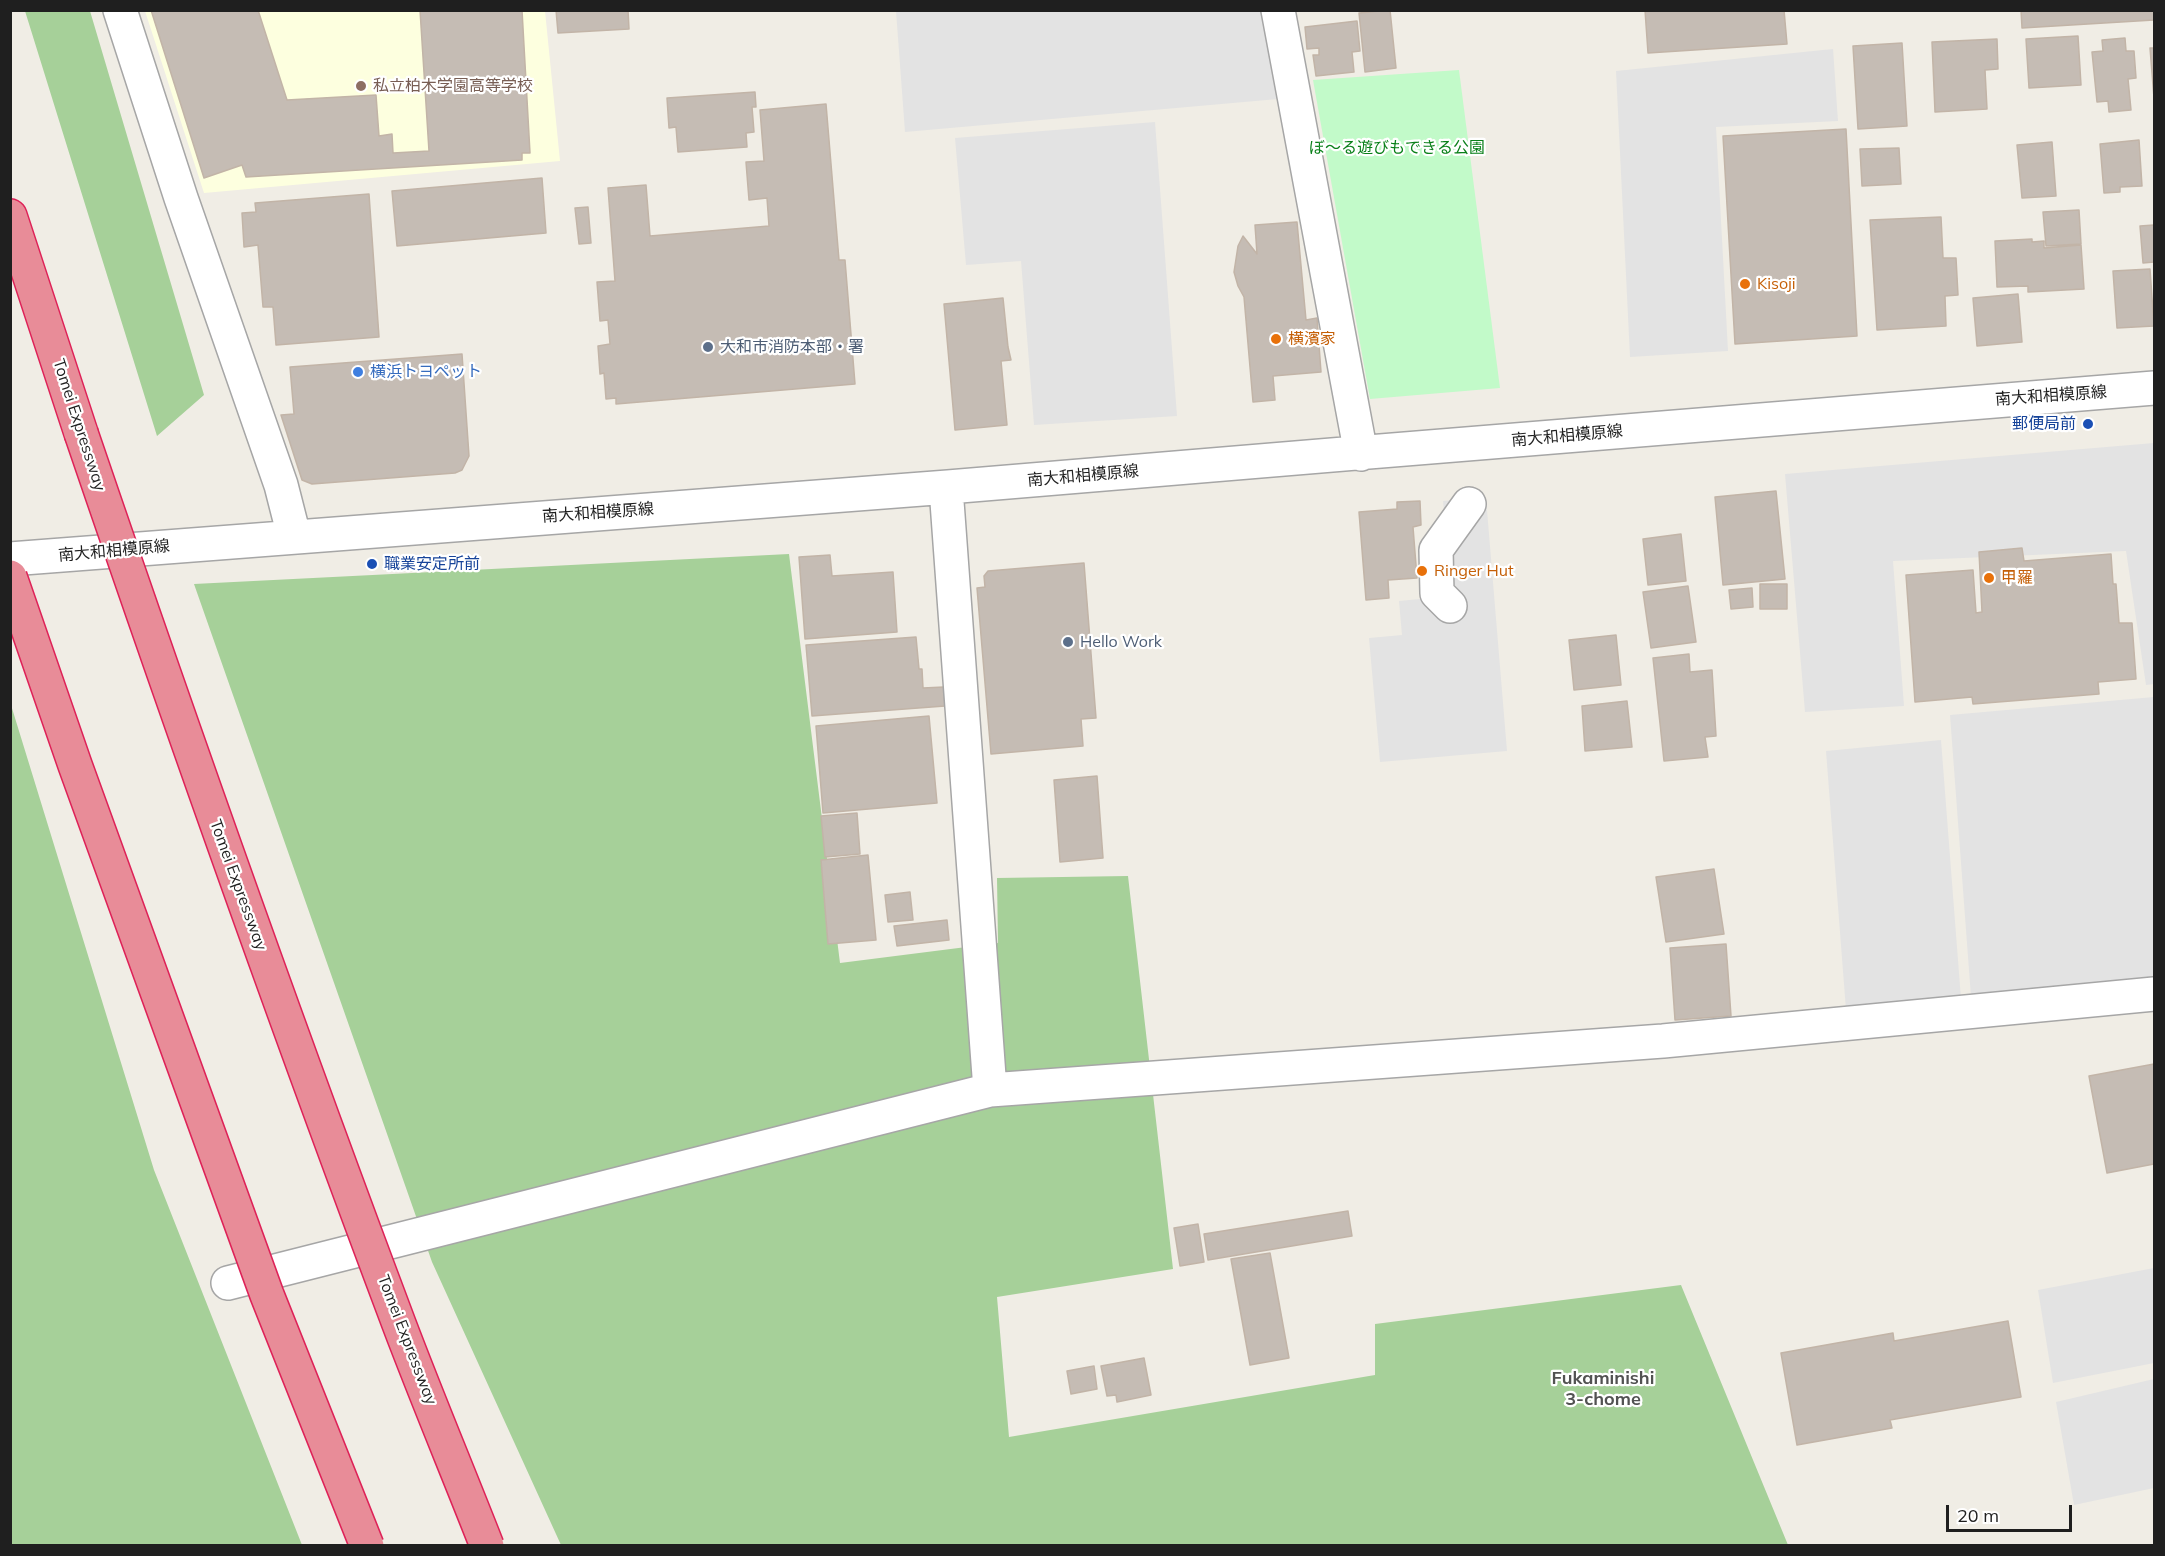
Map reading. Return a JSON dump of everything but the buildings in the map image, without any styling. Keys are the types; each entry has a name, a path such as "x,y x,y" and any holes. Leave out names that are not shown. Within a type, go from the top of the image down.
{"highway":[{"name":"Tomei Expressway","path":"10,216 186,740 400,1326 487,1545"},
{"path":"10,577 75,765 267,1296 367,1545"}],"street":[{"path":"120,10 181,198 281,485 294,536"},
{"path":"1278,10 1361,454"},
{"name":"南大和相模原線","path":"10,559 946,488 1683,425 2154,388"},
{"path":"946,488 990,1090"},
{"path":"1450,606 1437,593 1436,550 1469,504"},
{"path":"228,1282 990,1090 1663,1041 2154,994"}],"shaded area":[{"name":"私立柏木学園高等学校","path":"145,11 545,11 560,161 204,193"},
{"path":"896,11 1262,11 1278,99 905,132"},
{"path":"1833,49 1838,121 1716,127 1728,351 1630,357 1616,71"},
{"path":"1155,122 1177,416 1034,425 1021,261 966,265 955,138"},
{"path":"2154,443 2154,684 2146,685 2126,551 1893,561 1904,706 1805,712 1785,474"},
{"path":"1486,498 1507,751 1380,762 1369,638 1402,635 1399,601 1452,596 1443,501"},
{"path":"2154,697 2154,980 1971,997 1950,715"},
{"path":"1941,740 1961,999 1846,1010 1826,751"},
{"path":"2154,1268 2154,1363 2053,1383 2038,1290"},
{"path":"2154,1379 2154,1488 2074,1505 2056,1402"}],"green space":[{"path":"25,11 90,11 204,395 157,436"},
{"name":"ぼ～る遊びもできる公園","path":"1459,70 1500,388 1370,399 1313,80"},
{"path":"789,554 840,963 998,943 997,878 1128,876 1173,1269 997,1297 1009,1437 1375,1375 1375,1324 1681,1285 1788,1545 561,1545 432,1262 194,584"},
{"path":"11,705 154,1170 302,1545 11,1545"}],"place":[{"name":"私立柏木学園高等学校","path":"361,86"},
{"name":"Kisoji","path":"1745,284"},
{"name":"横濱家","path":"1276,339"},
{"name":"大和市消防本部・署","path":"708,347"},
{"name":"横浜トヨペット","path":"358,372"},
{"name":"郵便局前","path":"2088,424"},
{"name":"職業安定所前","path":"372,564"},
{"name":"Ringer Hut","path":"1422,571"},
{"name":"甲羅","path":"1989,578"},
{"name":"Hello Work","path":"1068,642"}],"district":[{"name":"Fukaminishi 3-chome","path":"1603,1389"}]}
